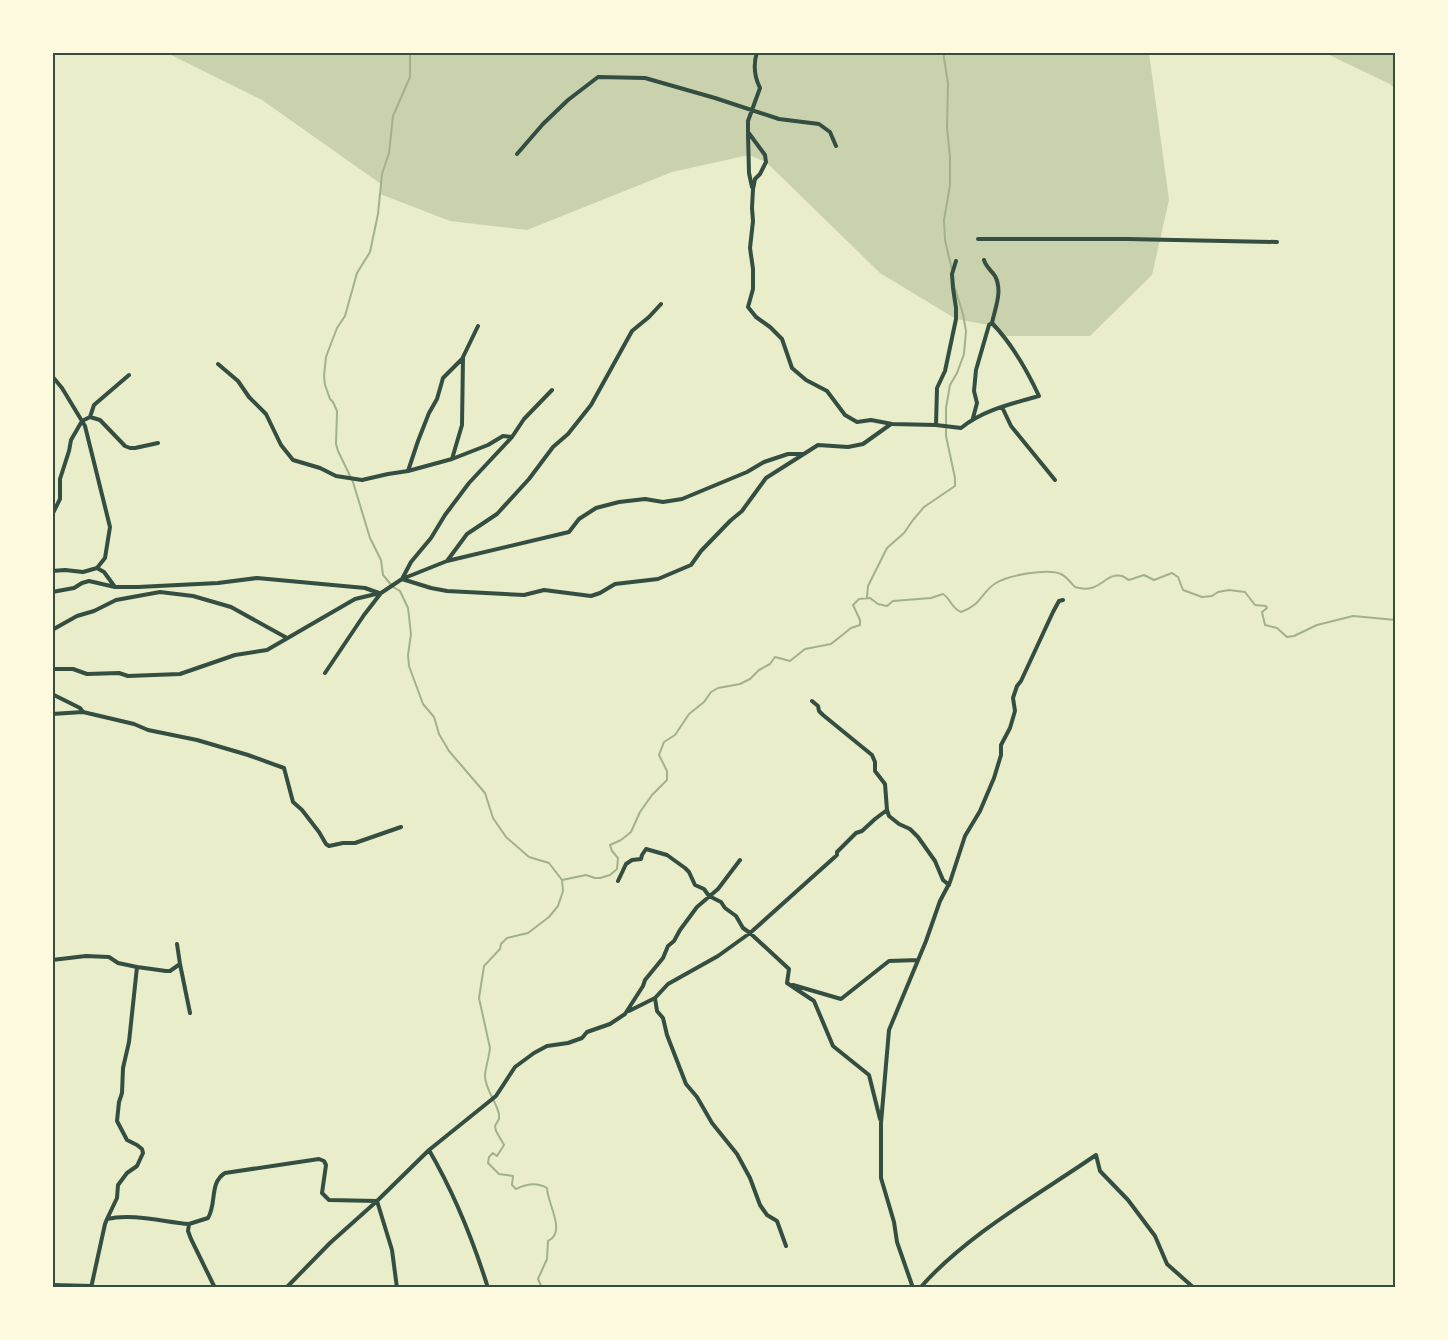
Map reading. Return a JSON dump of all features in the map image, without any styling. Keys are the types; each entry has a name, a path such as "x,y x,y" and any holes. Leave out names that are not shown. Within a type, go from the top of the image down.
{"street":[{"path":"753,189 749,173 748,121 760,88 755,78 754,68 757,52"},
{"path":"517,154 543,124 568,100 598,77 645,78 779,119 819,124 830,132 836,146"},
{"path":"748,132 765,155 766,162 755,179 753,189 753,221 750,248 753,289 748,307 756,317 782,339 792,368 806,380 827,391 845,415 857,422 871,420 892,424 936,425 960,428 973,418 1039,396 1015,353 1004,336 992,323"},
{"path":"978,239 1277,242"},
{"path":"973,418 976,404 974,391 976,370 989,325 992,323 1000,290 995,276 984,260"},
{"path":"936,425 937,388 945,371 956,319 952,274 956,261"},
{"path":"447,561 466,534 497,514 528,479 553,446 568,434 591,405 632,331 661,304"},
{"path":"408,471 443,378 463,357 478,326"},
{"path":"452,459 462,425 463,357"},
{"path":"218,364 238,382 249,397 266,414 281,446 293,460 320,468 336,476 362,480 408,471 452,459 488,445 503,436 512,437"},
{"path":"52,515 60,499 60,479 70,451 71,440 82,421 90,416 94,405 129,375"},
{"path":"52,376 62,388 85,426 110,527 105,558 97,568 83,572 52,571"},
{"path":"402,579 411,562 431,538 445,515 469,483 512,437 524,419 552,390"},
{"path":"1002,407 1012,426 1056,480"},
{"path":"90,416 98,419 130,448 158,443"},
{"path":"402,579 447,591 524,595 544,590 591,596 615,584 658,579 691,565 701,551 742,511 766,478 818,445 848,447 863,444 892,424"},
{"path":"325,674 381,593 402,579 447,561 569,532 579,520 596,508 619,502 645,499 663,502 682,499 748,472 764,462 788,454 804,454"},
{"path":"97,568 104,572 115,587"},
{"path":"52,592 74,588 88,581 115,587 138,587 258,578 365,588 381,593"},
{"path":"52,630 77,616 94,611 116,600 160,592 194,596 231,607 288,638"},
{"path":"52,669 73,669 87,674 119,673 128,676 180,674 234,655 267,650 355,598 381,593"},
{"path":"913,1288 901,1257 881,1178 880,1123 889,1030 948,885 965,836 980,811 994,778 1001,755 1001,745 1010,728 1015,711 1013,698 1015,692 1053,612 1059,601 1063,600"},
{"path":"52,694 80,708 83,712"},
{"path":"812,700 829,721 872,755 875,762 875,771 885,784 889,816 918,837 948,885"},
{"path":"52,714 83,712 198,740 284,768 292,802 299,806 329,846 355,843 401,827"},
{"path":"286,1288 330,1243 377,1201 429,1150 496,1096 515,1068 534,1053 547,1046 568,1043 582,1038 587,1032 610,1024 655,998 668,984 718,956 750,933 837,855 836,852 856,833 862,831 887,810"},
{"path":"618,881 626,864 632,860 642,860 642,855 646,849 667,855 685,868 689,872 692,882 704,889 708,896 721,902 725,908 736,916 743,928 789,969 787,983"},
{"path":"625,1014 645,980 663,958 668,946 674,941 697,907 718,889 740,860"},
{"path":"177,944 190,1013"},
{"path":"52,960 86,956 109,958 118,963 166,971 170,971 180,964"},
{"path":"787,983 841,999 889,961 918,960"},
{"path":"52,1285 91,1287 96,1273 102,1237 110,1212 117,1198 118,1185 127,1173 137,1166 143,1153 142,1149 127,1140 117,1121 122,1093 123,1068 129,1042 137,967"},
{"path":"787,983 814,1001 833,1046 869,1076 880,1123"},
{"path":"655,998 657,1011 663,1018 667,1035 686,1084 697,1096 712,1123 737,1154 750,1178 760,1204 767,1215 777,1221 786,1246"},
{"path":"429,1150 445,1177 478,1256 488,1288"},
{"path":"920,1288 932,1274 988,1228 1096,1155 1100,1171 1128,1200 1155,1236 1168,1264 1194,1288"},
{"path":"108,1220 113,1218 149,1218 189,1224 208,1218 211,1213 216,1182 225,1173 319,1159 324,1161 326,1165 322,1193 329,1200 377,1201"},
{"path":"377,1201 392,1250 397,1288"},
{"path":"189,1224 188,1231 191,1239 215,1288"}],"green space":[{"path":"167,53 1149,53 1169,200 1152,275 1090,336 1004,336 989,325 956,319 880,273 766,162 749,155 672,172 527,230 450,221 380,194 381,184 262,100"},
{"path":"1325,53 1395,53 1395,89 1390,84"}],"waterway":[{"path":"410,52 410,77 393,116 389,153 382,174 378,214 370,252 357,273 345,316 337,328 326,357 324,376 330,399 337,411 336,444 338,451 353,482 370,538 381,560 383,575 393,587 400,591 408,608 411,634 408,655 409,666 423,704 434,717 439,734 449,751 485,793 493,818 506,837 529,857 549,863 562,880 563,891 558,906 549,917 528,933 507,938 501,944 500,949 484,966 479,998 490,1048 485,1081 499,1114 499,1119 495,1126 504,1145 497,1156 493,1153 489,1157 488,1163 499,1174 513,1176 512,1185 516,1189 532,1184 547,1188 555,1217 556,1231 548,1241 547,1259 538,1279 542,1288"},
{"path":"943,52 948,83 947,128 950,157 950,185 944,220 945,240 952,270"},
{"path":"867,597 868,586 887,548 904,533 924,507 955,486 946,436 946,408 950,385 964,354 966,331 954,285"},
{"path":"562,880 586,875 600,878 610,875 617,869 618,858 610,845 621,840 631,832 640,812 652,795 667,780 667,771 659,755 664,742 675,735 689,714 704,702 711,692 718,688 740,684 750,679 759,670 770,664 775,657 790,661 805,649 831,644 851,628 860,625 860,620 853,605 859,599 870,598 878,604 887,606 893,601 931,598 943,594 961,612 973,606 996,583 1010,577 1028,573 1055,572 1067,578 1075,587 1084,589 1097,586 1116,576 1122,576 1129,580 1144,575 1154,580 1172,573 1178,577 1183,590 1202,597 1212,596 1218,592 1229,590 1245,592 1255,605 1266,606 1267,608 1262,612 1265,625 1277,628 1287,637 1294,636 1317,625 1353,616 1396,620"}]}
